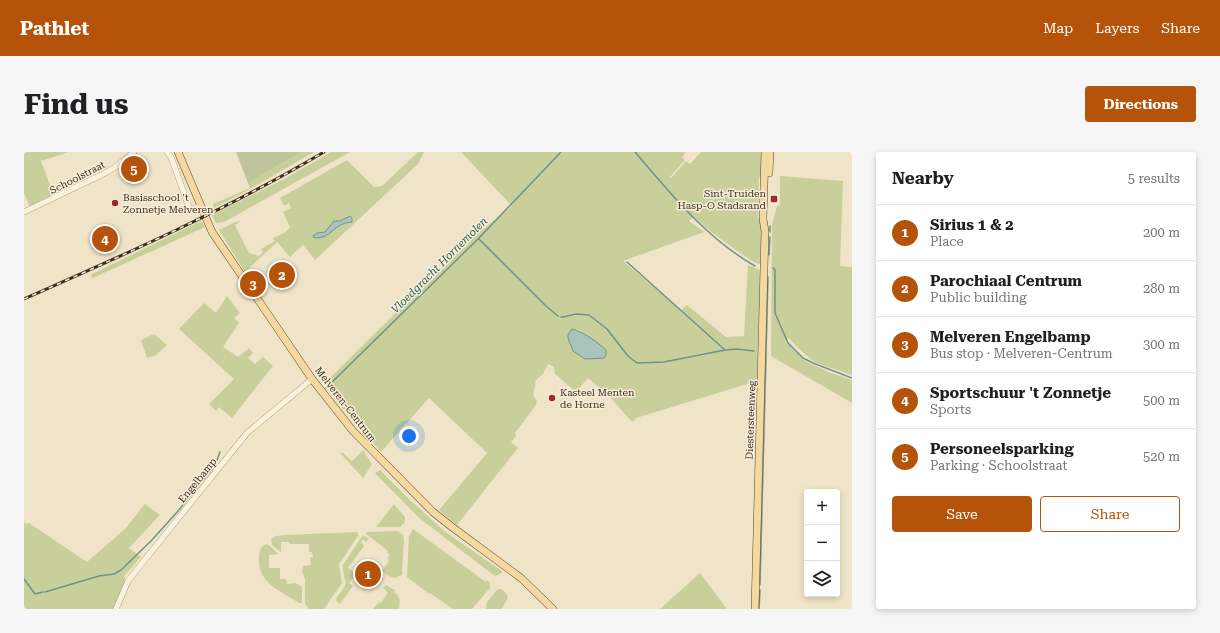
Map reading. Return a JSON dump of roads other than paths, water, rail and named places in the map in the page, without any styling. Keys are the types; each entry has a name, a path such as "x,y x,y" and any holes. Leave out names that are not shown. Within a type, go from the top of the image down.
{"main road":[{"name":"Melveren-Centrum","path":"178,152 212,232 312,379 352,431 433,512 457,532 521,578 553,609"},
{"name":"Diestersteenweg","path":"755,609 765,231 763,219 765,152"},
{"name":"Diestersteenweg","path":"765,231 768,221 770,152"}],"street":[{"name":"Schoolstraat","path":"24,212 114,168 134,152"},
{"path":"167,152 171,157 190,210 201,206"},
{"name":"Engelbamp","path":"116,609 128,581 247,432 312,379"}],"water":[{"path":"350,216 352,218 352,222 340,225 325,236 314,238 313,236 317,233 325,232 334,221 340,221"},
{"path":"572,329 590,338 606,350 606,355 604,358 585,359 573,351 568,338 568,335"}],"waterway":[{"name":"Vloedgracht Hornemolen","path":"326,388 478,239 561,152"},
{"path":"635,152 676,199 705,229 737,255 755,266"},
{"path":"770,226 770,232"},
{"path":"769,255 770,237"},
{"path":"479,239 546,306 558,316"},
{"path":"627,262 725,350"},
{"path":"773,268 775,270 775,313 788,343 803,358 852,378"},
{"path":"760,585 768,277"},
{"path":"561,317 576,314 589,315 607,329 628,356 637,363 664,362 725,350 737,349 754,351"},
{"path":"45,592 99,576 114,574 121,570 151,541 178,511 215,465 220,452"},
{"name":"Vloedgracht Hornemolen","path":"24,579 35,594 43,592"},
{"path":"759,609 760,590"}],"railway":[{"path":"24,299 214,212 324,152"}],"place":[{"name":"Personeelsparking","path":"134,169"},
{"name":"Sint-Truiden Hasp-O Stadsrand","path":"774,199"},
{"name":"Basisschool 't Zonnetje Melveren","path":"115,203"},
{"name":"Sportschuur 't Zonnetje","path":"105,239"},
{"name":"Parochiaal Centrum","path":"282,275"},
{"name":"Melveren Engelbamp","path":"253,284"},
{"name":"Kasteel Menten de Horne","path":"552,398"},
{"name":"Sirius 1 & 2","path":"368,574"}]}
